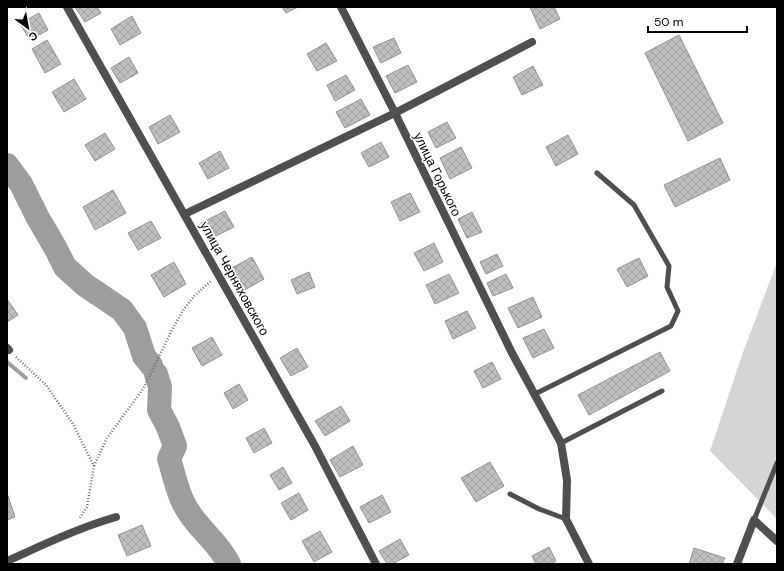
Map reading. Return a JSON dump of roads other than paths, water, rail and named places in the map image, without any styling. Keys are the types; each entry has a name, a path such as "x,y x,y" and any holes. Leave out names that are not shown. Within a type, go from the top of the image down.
{"street":[{"name":"улица Черняховского","path":"67,7 315,446 376,564"},
{"name":"улица Горького","path":"341,7 512,353 561,443 567,480 566,519"},
{"path":"185,214 395,114 532,42"},
{"path":"7,561 71,533 116,517"},
{"path":"566,519 589,564"},
{"path":"737,564 754,520 777,541"}],"lane":[{"path":"535,394 671,326 678,311 667,287 669,266 634,205 597,173"},
{"path":"561,443 662,391"},
{"path":"754,520 777,463"},
{"path":"510,494 539,509 566,519"}],"waterway":[{"path":"7,165 21,184 65,267 85,285 122,310 135,328 144,356 151,365"},
{"path":"7,362 26,378"},
{"path":"156,374 160,387 159,410 168,427 175,446 169,459 179,494 194,520 219,548 229,564"}]}
